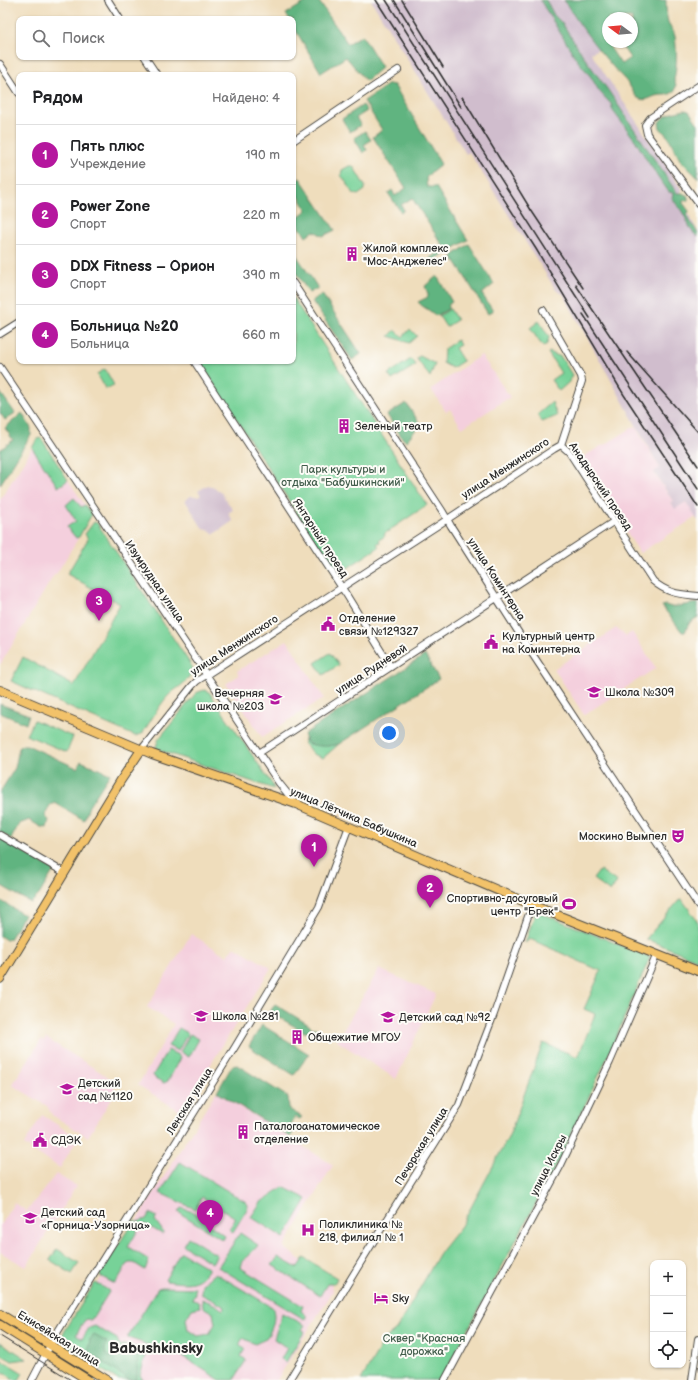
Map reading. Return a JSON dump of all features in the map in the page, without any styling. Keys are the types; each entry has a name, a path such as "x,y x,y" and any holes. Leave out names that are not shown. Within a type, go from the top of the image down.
{"main road":[{"name":"улица Лётчика Бабушкина","path":"0,690 141,750 296,804 532,905 698,971"},
{"name":"улица Менжинского","path":"0,979 121,780 141,750"},
{"name":"Енисейская улица","path":"0,1314 51,1344 107,1380"},
{"name":"Енисейская улица","path":"0,1325 88,1380"}],"street":[{"path":"108,0 118,16"},
{"path":"147,60 155,72"},
{"path":"0,64 16,88"},
{"path":"296,139 398,70"},
{"path":"698,86 650,118 645,125 647,134 698,203"},
{"name":"улица Коминтерна","path":"296,288 698,905"},
{"name":"Анадырский проезд","path":"543,310 582,376 582,381 561,445 569,452 653,582 666,590 675,593 698,596"},
{"path":"0,334 16,324"},
{"name":"Янтарный проезд","path":"196,364 342,588 391,667"},
{"name":"Изумрудная улица","path":"0,368 279,783 296,804"},
{"name":"улица Менжинского","path":"141,750 192,686 520,470 561,445"},
{"name":"улица Рудневой","path":"259,753 614,522"},
{"name":"Ленская улица","path":"32,1380 45,1353 235,1047 318,909 349,826"},
{"path":"0,836 65,873"},
{"name":"Печорская улица","path":"289,1380 459,1105 494,1014 532,905"},
{"name":"улица Искры","path":"445,1380 561,1165 610,1062 656,954"},
{"path":"692,1380 696,1362 698,1339"}],"shaded area":[{"path":"371,0 567,0 600,48 591,53 682,190 678,194 698,232 698,521 686,502 675,509 671,502 673,501 654,472 660,468 563,294 556,290 469,152 466,154"},
{"path":"481,355 510,397 462,428 450,409 446,412 431,389"},
{"path":"635,426 660,468 654,473 673,501 671,503 676,508 686,502 696,517 640,553 578,460"},
{"path":"32,448 58,487 68,480 85,505 81,508 76,521 67,527 76,538 79,537 57,573 54,575 0,665 0,500"},
{"path":"208,485 220,491 233,510 228,513 233,521 214,534 211,531 203,529 185,500 191,496 198,497 201,495 198,491"},
{"name":"Школа №309","path":"616,628 626,636 632,632 656,668 584,715 554,669"},
{"path":"287,640 324,698 262,737 226,684 239,675 237,671"},
{"name":"Школа №281","path":"191,934 227,956 234,946 271,968 181,1112 138,1085 174,1024 147,1007"},
{"name":"Детский сад №92","path":"379,969 436,994 396,1079 337,1041"},
{"name":"Детский сад №1120","path":"46,1038 113,1080 115,1093 88,1137 52,1115 47,1106 12,1085 41,1040 44,1041"},
{"path":"216,1092 333,1165 284,1247 331,1284 333,1291 277,1380 140,1380 66,1335"},
{"path":"42,1115 78,1138 60,1168 24,1145"},
{"name":"Детский сад «Горница-Узорница»","path":"56,1174 76,1186 26,1267 0,1252 0,1225 14,1203 27,1211"}],"green space":[{"path":"309,0 318,0 348,44 362,35 382,67 366,81 346,57 321,73 296,31 296,16 287,16 286,14"},
{"path":"540,0 546,0 554,15 562,23 677,193 683,193 688,197 688,200 683,201 683,203 689,211 689,213 687,213 689,219 698,234 698,237 691,229 683,213 672,198 673,193 669,192 661,181 635,140 613,111 611,104 599,91 591,77 577,60"},
{"path":"564,0 666,0 667,19 676,41 674,80 676,85 675,91 670,94 642,100 638,98 581,26"},
{"path":"389,84 394,85 441,164 426,178 427,187 436,187 468,240 432,261 430,258 445,249 412,198 401,205 404,210 401,212 388,193 392,190 395,196 406,188 373,137 382,130 364,101"},
{"path":"363,105 367,111 356,118 361,125 350,132 342,119"},
{"path":"685,110 689,111 698,124 698,178 680,160 669,138 660,128 659,122 664,117"},
{"path":"365,131 371,140 364,145 367,150 363,153 354,138"},
{"path":"349,166 353,166 365,186 365,190 358,195 354,194 341,175 342,170"},
{"path":"300,178 335,230 323,236 314,231 306,237 297,223 299,216 307,210 296,194 296,180"},
{"path":"469,244 494,284 482,294 493,311 488,314 452,256"},
{"path":"296,255 318,288 309,293 296,273"},
{"path":"437,276 452,302 449,304 448,309 436,316 418,302 428,297 425,286"},
{"path":"322,294 361,354 352,360 312,301"},
{"name":"Парк культуры и отдыха \"Бабушкинский\"","path":"296,303 427,505 384,534 385,536 379,540 380,542 377,544 379,547 337,575 201,364 296,364"},
{"path":"450,309 457,320 446,327 439,316"},
{"path":"539,321 549,337 547,344 543,347 530,328"},
{"path":"410,329 417,336 409,343 389,336 395,330 403,337"},
{"path":"457,340 460,345 455,348 463,361 452,368 443,363 444,349"},
{"path":"549,352 561,357 572,375 569,382 559,391 551,380 561,373 548,353"},
{"path":"420,356 435,364 430,377 416,358"},
{"path":"411,359 416,365 392,380 388,374"},
{"path":"105,369 114,385 106,389 97,374"},
{"path":"0,392 15,413 5,420 0,413"},
{"path":"552,402 557,416 542,422 537,415"},
{"path":"406,403 419,422 419,426 406,441 403,439 387,415"},
{"path":"22,413 31,428 31,435 0,485 0,450 13,440 5,428"},
{"path":"41,438 68,480 58,487 32,448 37,439"},
{"path":"74,498 81,507 85,505 92,514 79,537 76,538 67,527 76,521 66,505"},
{"path":"94,522 97,523 193,668 190,670 187,680 171,693 163,702 142,734 135,736 11,681 23,657 74,686 120,604 67,574 88,539 85,534"},
{"path":"698,603 698,617 690,622 685,632 682,632 662,606 665,605 672,607"},
{"path":"330,653 339,665 323,675 315,663"},
{"path":"425,655 439,679 339,744 323,746 307,743 304,734"},
{"path":"204,690 209,692 274,789 156,749 158,740 196,693"},
{"path":"0,704 29,715 26,724 0,713"},
{"path":"34,720 73,737 67,752 26,735"},
{"path":"305,739 307,743 329,746 339,744 323,758 313,754 304,743"},
{"path":"22,745 27,745 77,768 81,761 110,774 89,806 84,820 55,803 50,805 45,816 49,820 47,828 41,827 29,820 19,824 11,839 0,832 0,792 15,768 19,748"},
{"path":"0,838 54,870 39,895 31,903 0,885"},
{"path":"600,870 617,882 610,892 593,879"},
{"path":"681,898 698,922 698,960 646,939"},
{"path":"0,900 24,915 10,939 8,938 6,940 0,936"},
{"name":"Сквер \"Красная дорожка\"","path":"536,911 650,957 608,1056 559,1160 441,1380 361,1380 386,1338 396,1330 441,1251 461,1226 509,1136 543,1043 578,1057 595,1014 584,1009 601,971 530,939 525,943"},
{"path":"275,1004 312,1028 316,1028 319,1032 315,1035 311,1032 304,1032 270,1012"},
{"path":"262,1025 309,1054 294,1075 249,1046"},
{"path":"179,1028 188,1033 178,1051 168,1046"},
{"path":"190,1034 199,1039 189,1057 180,1052"},
{"path":"168,1050 178,1055 180,1058 168,1081 164,1083 155,1078 153,1075"},
{"path":"237,1065 288,1097 289,1109 302,1117 300,1119 295,1117 289,1128 293,1133 290,1137 217,1092 232,1066"},
{"path":"180,1162 246,1202 248,1205 247,1209 233,1232 229,1229 236,1218 202,1197 195,1209 160,1193"},
{"path":"283,1187 307,1199 284,1238 251,1217 261,1202"},
{"path":"181,1208 193,1212 225,1236 223,1240 178,1212"},
{"path":"150,1213 157,1217 155,1220 164,1233 162,1234 145,1224 138,1228 128,1247 149,1260 145,1270 134,1263 130,1263 127,1265 115,1284 100,1276 134,1220 137,1222 146,1219"},
{"path":"240,1233 258,1245 243,1261 241,1268 303,1306 301,1311 306,1315 306,1318 304,1319 218,1267"},
{"path":"188,1237 217,1255 212,1263 183,1245"},
{"path":"57,1249 79,1263 72,1274 50,1260"},
{"path":"180,1253 208,1268 208,1270 199,1279 190,1283 166,1281 165,1280"},
{"path":"278,1257 297,1268 304,1258 337,1278 334,1284 327,1284 320,1296 272,1265"},
{"path":"215,1273 272,1307 274,1315 271,1329 264,1340 255,1344 243,1338 239,1345 245,1349 241,1356 246,1360 234,1380 220,1380 174,1351 155,1347 128,1338 158,1288 162,1287 195,1288 195,1294 192,1298 199,1303 200,1307 192,1309 186,1319 188,1330 198,1336 209,1334 215,1324 213,1313 203,1307 202,1299 223,1310 225,1307 201,1294 202,1284"},
{"path":"96,1283 109,1292 91,1321 88,1319 85,1320 76,1335 82,1339 89,1328 95,1326 117,1339 119,1344 122,1346 125,1344 145,1350 147,1352 140,1375 143,1380 118,1380 58,1342"},
{"path":"282,1313 305,1325 302,1330 305,1331 286,1362 281,1359 287,1348 274,1339"},
{"path":"94,1335 107,1342 105,1350 106,1355 114,1359 120,1353 138,1352 140,1355 136,1380 129,1380 88,1352 90,1339"},
{"path":"0,1342 27,1359 12,1361 0,1354"},
{"path":"0,1359 23,1373 19,1380 15,1380 0,1370"}],"tram line":[{"path":"0,1336 71,1380"}],"railway":[{"path":"376,0 536,249 624,395 698,507"},
{"path":"386,0 590,318"},
{"path":"394,0 461,107"},
{"path":"402,0 443,67"},
{"path":"462,97 531,210 583,288"},
{"path":"576,285 698,466"},
{"path":"583,314 698,489"},
{"path":"627,352 698,432"}],"place":[{"name":"Жилой комплекс \"Мос-Анджелес\"","path":"352,254"},
{"name":"Зеленый театр","path":"344,426"},
{"name":"DDX Fitness – Орион","path":"99,621"},
{"name":"Отделение связи №129327","path":"328,624"},
{"name":"Культурный центр на Коминтерна","path":"491,642"},
{"name":"Школа №309","path":"594,692"},
{"name":"Вечерняя школа №203","path":"275,699"},
{"name":"Москино Вымпел","path":"678,836"},
{"name":"Пять плюс","path":"314,867"},
{"name":"Спортивно-досуговый центр \"Брек\"","path":"569,904"},
{"name":"Power Zone","path":"430,908"},
{"name":"Школа №281","path":"201,1016"},
{"name":"Детский сад №92","path":"388,1017"},
{"name":"Общежитие МГОУ","path":"297,1037"},
{"name":"Детский сад №1120","path":"67,1089"},
{"name":"Паталогоанатомическое отделение","path":"243,1132"},
{"name":"СДЭК","path":"40,1140"},
{"name":"Детский сад «Горница-Узорница»","path":"30,1218"},
{"name":"Поликлиника № 218, филиал № 1","path":"308,1230"},
{"name":"Больница №20","path":"210,1233"},
{"name":"Sky","path":"381,1298"}],"district":[{"name":"Babushkinsky","path":"156,1348"}]}
